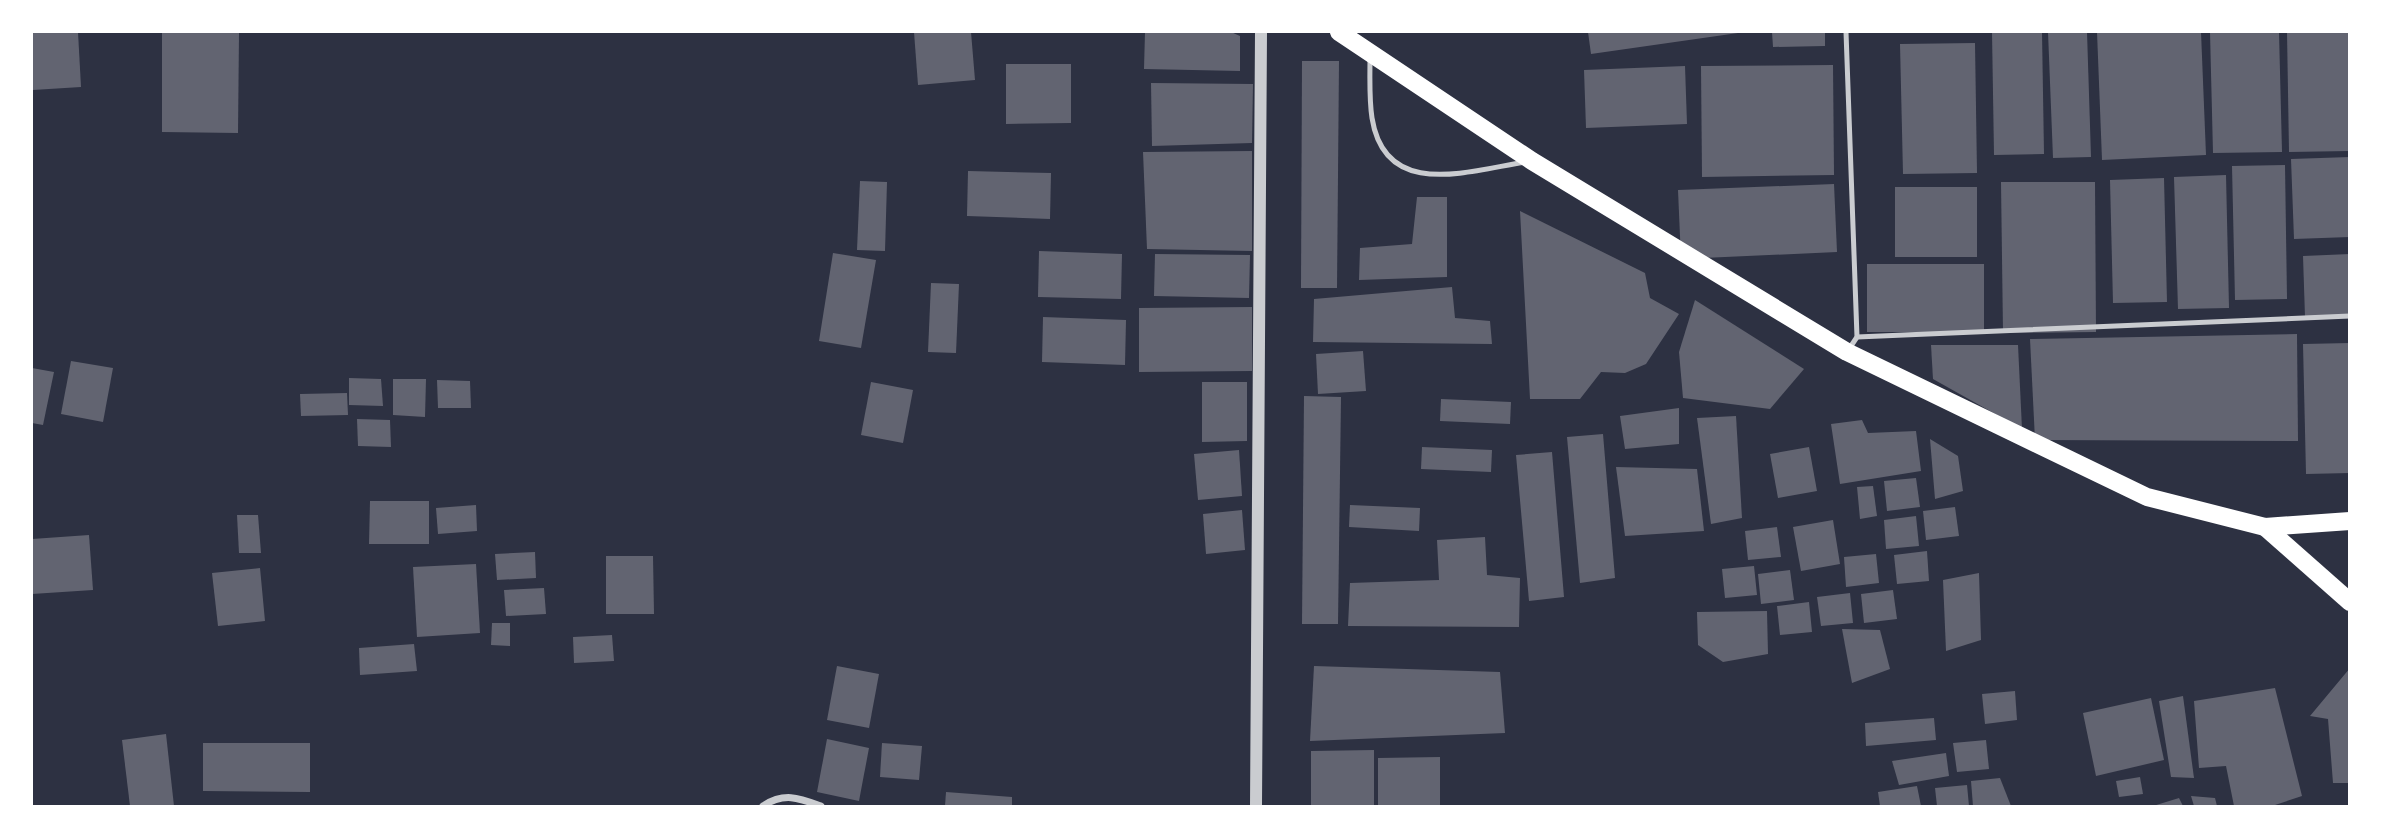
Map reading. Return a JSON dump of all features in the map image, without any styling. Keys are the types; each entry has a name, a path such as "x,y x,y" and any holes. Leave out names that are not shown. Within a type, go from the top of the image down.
{"main road":[{"path":"1339,32 1532,161 1852,344 2147,497 2265,527 2350,521"},
{"path":"2265,527 2350,601"}],"street":[{"path":"1256,807 1261,32"},
{"path":"763,807 774,799 793,796 821,807"}],"lane":[{"path":"1846,32 1852,344 2350,316"},
{"path":"1369,52 1372,117 1376,136 1388,159 1412,172 1443,176 1532,161"}],"building":[{"path":"32,32 78,32 81,87 33,90"},
{"path":"914,32 971,32 975,80 918,85"},
{"path":"1145,32 1231,32 1240,36 1240,71 1144,69"},
{"path":"1588,32 1738,32 1738,33 1591,54"},
{"path":"1772,32 1825,32 1825,46 1773,47"},
{"path":"1992,32 2042,32 2044,154 1994,155"},
{"path":"2048,32 2087,32 2091,157 2053,158"},
{"path":"2097,32 2201,32 2206,155 2102,160"},
{"path":"2210,32 2279,32 2282,152 2213,153"},
{"path":"2287,32 2350,32 2350,151 2289,152"},
{"path":"162,33 239,33 238,133 162,132"},
{"path":"1975,43 1977,173 1903,174 1900,44"},
{"path":"1302,61 1339,61 1337,288 1301,288"},
{"path":"1006,64 1071,64 1071,123 1006,124"},
{"path":"1833,65 1834,175 1702,177 1701,66"},
{"path":"1685,66 1687,124 1586,128 1584,70"},
{"path":"1151,83 1253,84 1252,143 1152,146"},
{"path":"1252,151 1252,251 1147,249 1143,152"},
{"path":"2350,157 2350,237 2294,239 2291,159"},
{"path":"2285,165 2287,299 2235,300 2232,166"},
{"path":"968,171 1051,173 1050,219 967,216"},
{"path":"2226,175 2229,308 2178,309 2174,177"},
{"path":"2164,178 2167,302 2113,303 2110,180"},
{"path":"860,181 887,182 885,251 857,250"},
{"path":"2001,182 2095,182 2096,332 2003,333"},
{"path":"1834,184 1837,252 1681,259 1678,190"},
{"path":"1895,187 1977,187 1977,257 1895,257"},
{"path":"1417,197 1447,197 1447,277 1359,280 1360,248 1412,244"},
{"path":"1520,211 1645,273 1650,298 1679,314 1646,364 1625,373 1601,372 1580,399 1530,399"},
{"path":"1039,251 1122,254 1121,299 1038,297"},
{"path":"833,253 876,260 861,348 819,341"},
{"path":"1155,254 1250,255 1249,298 1154,296"},
{"path":"2350,254 2350,316 2305,317 2303,256"},
{"path":"1867,264 1984,264 1984,332 1867,332"},
{"path":"931,283 959,284 956,353 928,352"},
{"path":"1452,287 1455,318 1490,321 1492,344 1313,342 1314,299"},
{"path":"1695,300 1804,369 1770,409 1683,398 1679,352"},
{"path":"1252,307 1252,371 1139,372 1139,308"},
{"path":"1043,317 1126,320 1125,365 1042,362"},
{"path":"2297,334 2298,441 2035,440 2030,339"},
{"path":"2350,343 2350,473 2306,474 2303,344"},
{"path":"1931,345 2018,345 2022,429 1933,379"},
{"path":"1363,351 1366,391 1318,394 1316,354"},
{"path":"71,361 113,368 103,422 61,414"},
{"path":"32,368 54,372 43,425 32,423"},
{"path":"349,378 381,379 383,406 349,405"},
{"path":"393,379 426,379 425,417 393,415"},
{"path":"437,380 470,381 471,408 438,408"},
{"path":"871,382 913,390 903,443 861,435"},
{"path":"1202,382 1247,382 1247,441 1202,442"},
{"path":"347,393 348,415 301,416 300,394"},
{"path":"1304,396 1341,397 1338,624 1302,624"},
{"path":"1441,399 1511,402 1510,424 1440,421"},
{"path":"1679,408 1679,444 1625,449 1620,416"},
{"path":"1736,416 1742,518 1711,524 1697,418"},
{"path":"357,419 390,420 391,447 358,446"},
{"path":"1862,420 1868,433 1916,431 1921,471 1840,484 1831,424"},
{"path":"1603,434 1615,578 1580,583 1567,437"},
{"path":"1930,439 1958,456 1963,491 1935,499"},
{"path":"1422,447 1492,450 1491,472 1421,469"},
{"path":"1809,447 1817,491 1778,498 1770,454"},
{"path":"1239,450 1242,496 1198,500 1194,454"},
{"path":"1552,452 1564,597 1529,601 1516,455"},
{"path":"1616,467 1697,469 1704,531 1625,536"},
{"path":"1916,478 1920,507 1887,511 1884,481"},
{"path":"1873,486 1877,516 1860,519 1857,487"},
{"path":"370,501 429,501 429,544 369,544"},
{"path":"476,505 477,531 438,534 436,508"},
{"path":"1350,505 1420,508 1419,531 1349,527"},
{"path":"1955,507 1959,536 1926,540 1923,511"},
{"path":"1242,510 1245,550 1206,554 1203,514"},
{"path":"237,515 258,515 261,553 239,553"},
{"path":"1916,516 1919,546 1886,549 1884,520"},
{"path":"1833,520 1840,564 1801,571 1793,527"},
{"path":"1777,527 1781,557 1748,560 1745,531"},
{"path":"89,535 93,590 32,594 32,539"},
{"path":"1485,537 1487,575 1520,578 1519,627 1348,626 1350,583 1439,580 1437,540"},
{"path":"1927,551 1929,581 1897,584 1894,555"},
{"path":"535,552 536,578 497,580 495,554"},
{"path":"1876,554 1879,583 1846,587 1844,557"},
{"path":"606,556 653,556 654,614 606,614"},
{"path":"476,564 480,633 417,637 413,567"},
{"path":"1754,566 1757,595 1725,598 1722,569"},
{"path":"260,568 265,621 218,626 212,573"},
{"path":"1790,570 1794,600 1761,604 1758,574"},
{"path":"1979,573 1981,640 1946,651 1943,580"},
{"path":"544,588 546,614 506,616 504,590"},
{"path":"1893,590 1897,619 1864,623 1861,594"},
{"path":"1850,593 1853,623 1821,626 1817,597"},
{"path":"1809,602 1812,632 1780,635 1777,606"},
{"path":"1767,611 1768,654 1723,662 1698,645 1697,612"},
{"path":"492,623 510,623 510,646 491,645"},
{"path":"1842,629 1880,630 1890,669 1852,683"},
{"path":"612,635 614,661 574,663 573,637"},
{"path":"414,644 417,671 360,675 359,648"},
{"path":"837,666 879,674 869,728 827,720"},
{"path":"1314,666 1500,672 1505,733 1310,741"},
{"path":"2350,668 2350,783 2333,783 2328,719 2310,716"},
{"path":"2275,688 2302,796 2272,806 2234,806 2226,766 2199,768 2194,701"},
{"path":"2015,691 2017,720 1985,724 1982,694"},
{"path":"2183,696 2194,778 2171,777 2159,701"},
{"path":"2151,698 2164,760 2096,776 2083,713"},
{"path":"1934,718 1936,740 1866,746 1865,723"},
{"path":"166,734 174,806 130,806 122,740"},
{"path":"827,739 869,748 859,801 817,792"},
{"path":"1986,740 1989,769 1957,772 1953,743"},
{"path":"203,743 310,743 310,792 203,791"},
{"path":"882,743 922,746 919,780 880,777"},
{"path":"1374,750 1374,806 1311,806 1311,751"},
{"path":"1946,753 1949,776 1899,785 1892,761"},
{"path":"1440,757 1440,806 1378,806 1378,758"},
{"path":"2140,777 2143,794 2119,797 2116,781"},
{"path":"2000,778 2011,806 1973,806 1971,781"},
{"path":"1967,785 1969,806 1937,806 1935,788"},
{"path":"1917,786 1921,806 1880,806 1878,792"},
{"path":"946,792 1012,797 1012,806 945,806"},
{"path":"2191,796 2215,798 2217,806 2194,806"},
{"path":"2179,798 2183,806 2153,806"}]}
